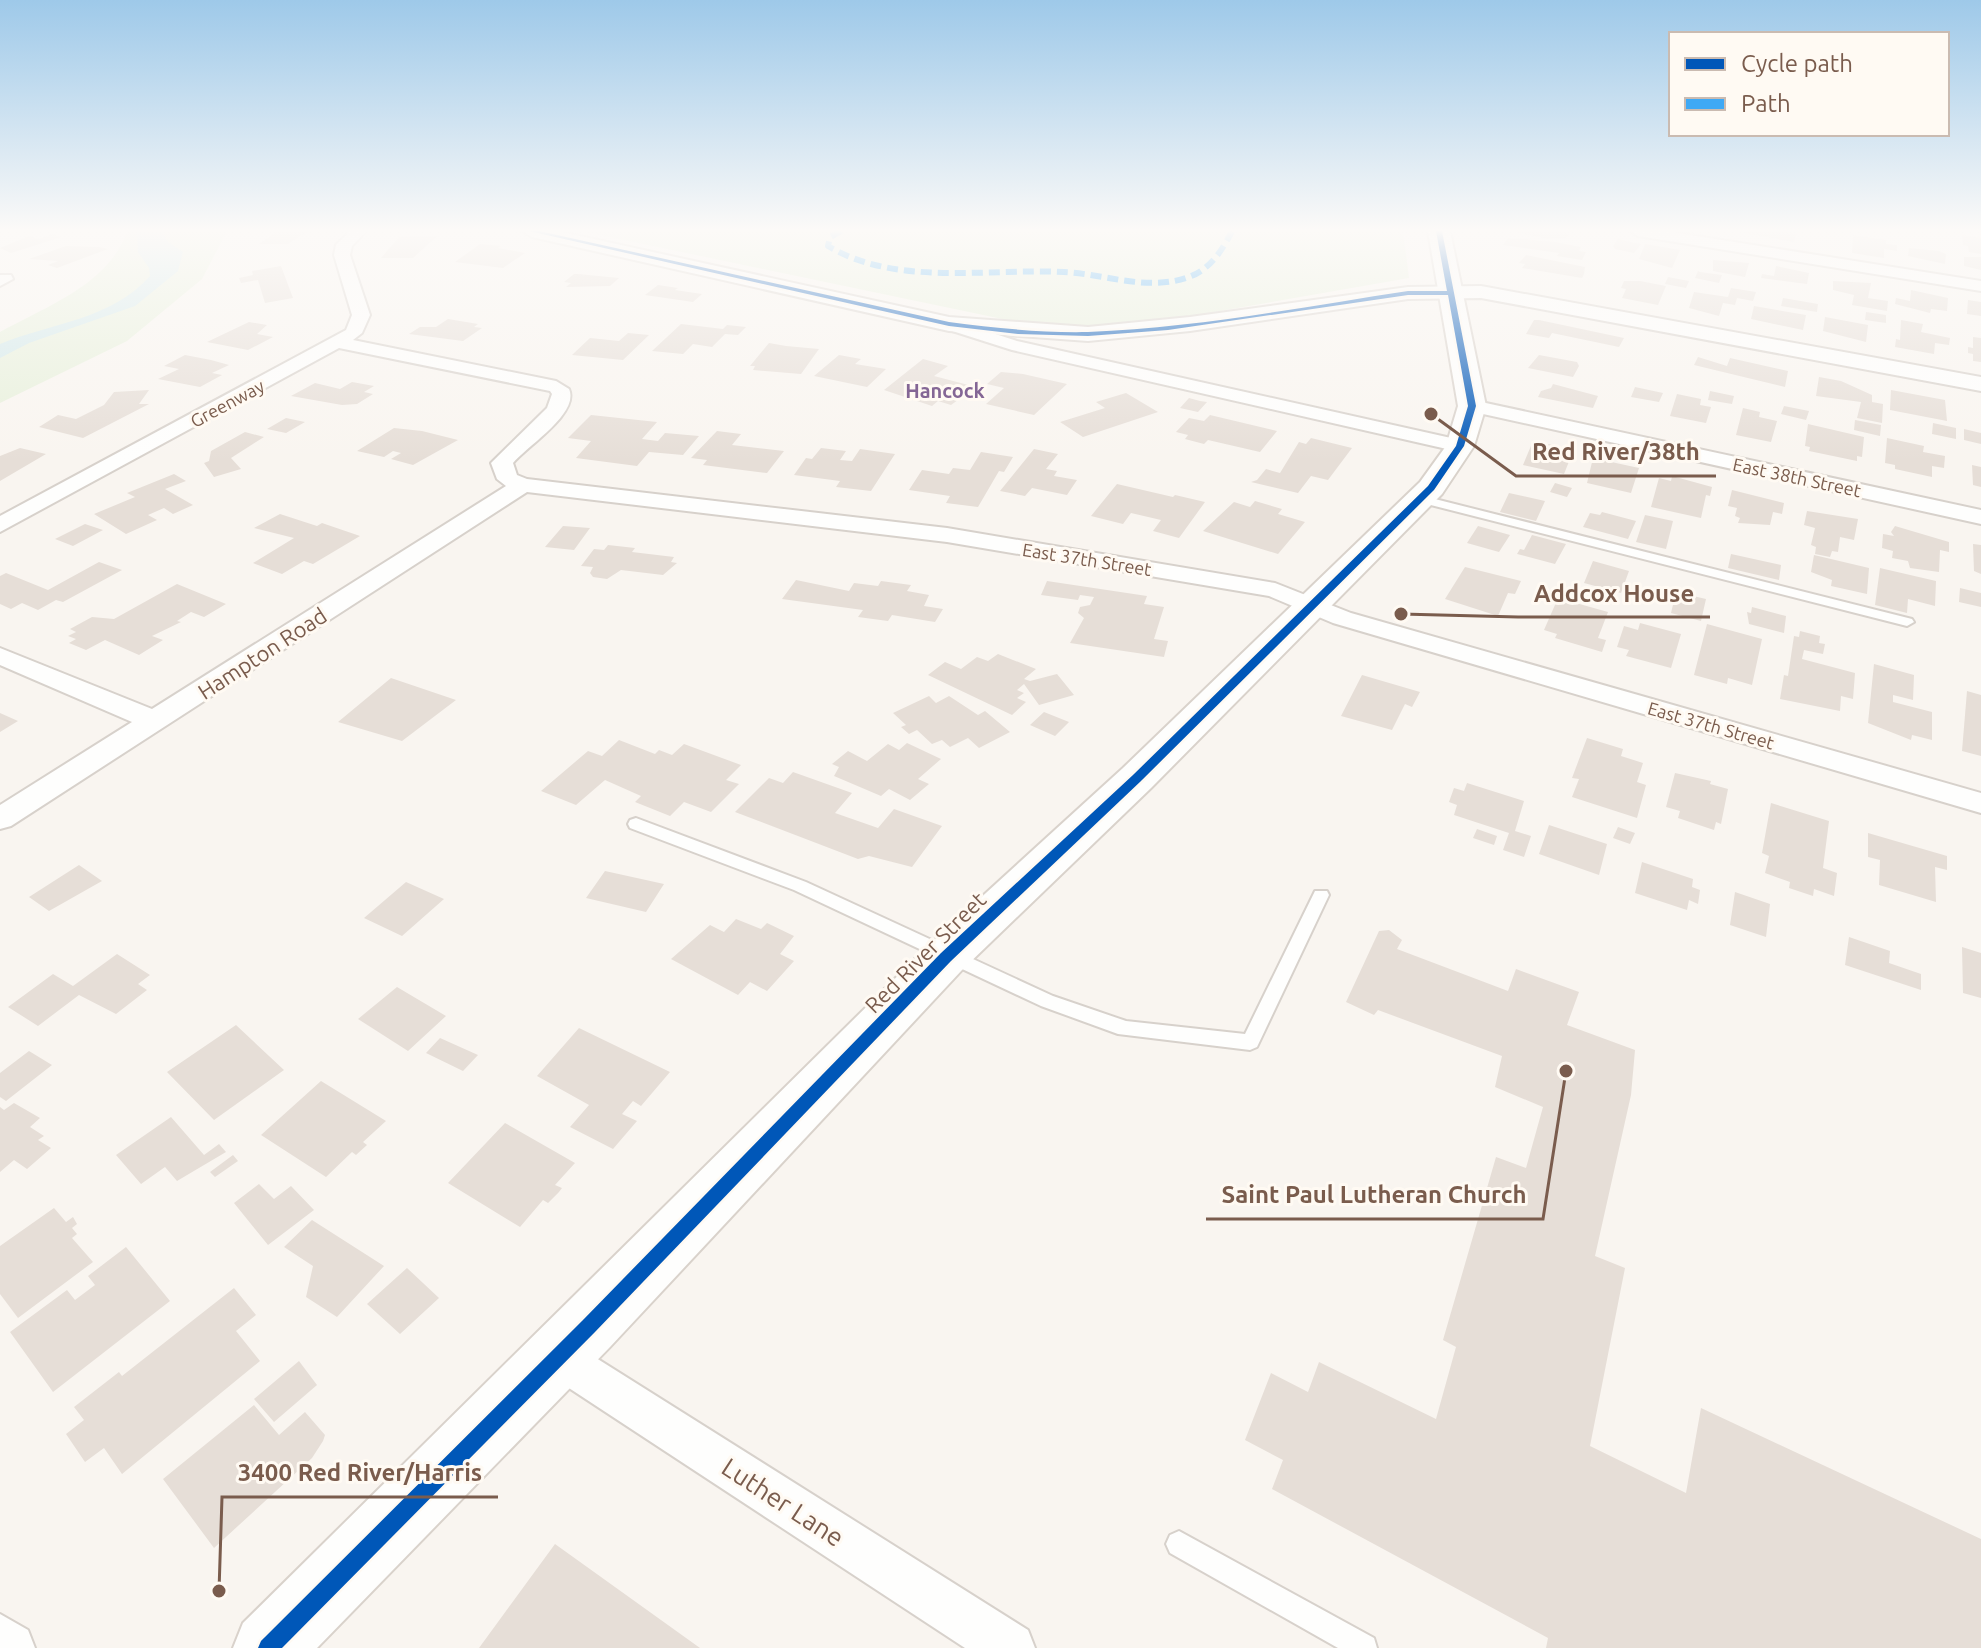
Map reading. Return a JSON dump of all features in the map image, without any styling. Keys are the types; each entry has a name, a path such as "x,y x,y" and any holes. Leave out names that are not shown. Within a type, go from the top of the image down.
{"main road":[{"name":"Red River Street","path":"268,1648 558,1356 946,957 1137,778 1419,499 1450,464 1460,446 1472,406 1453,308"}],"street":[{"name":"Greenway","path":"0,525 340,343 353,333 361,315 359,308"},
{"path":"877,308 949,324 1012,345 1460,446"},
{"path":"949,324 1088,334 1303,308"},
{"path":"1567,308 1981,384"},
{"path":"1088,334 1091,351 1103,364"},
{"path":"340,343 556,387 562,393 559,408 508,453 502,463 508,479 523,485"},
{"name":"East 38th Street","path":"1472,406 1981,517"},
{"name":"East 37th Street","path":"523,485 931,533 1275,590 1342,618 1981,803"},
{"name":"Hampton Road","path":"0,819 523,485"},
{"path":"0,656 155,721"},
{"name":"Luther Lane","path":"558,1356 1010,1648"},
{"path":"0,1639 10,1648"}],"lane":[{"path":"1419,499 1907,622"},
{"path":"636,824 800,886 946,957 1047,1001 1125,1029 1250,1042 1321,895"},
{"path":"1179,1544 1364,1648"}],"green space":[{"path":"46,308 167,308 127,341 0,403 0,332"},
{"path":"950,308 1238,308 1088,334"}],"water":[{"path":"105,308 130,308 29,343 0,358 0,344"}],"building":[{"path":"1689,308 1721,308 1719,316"},
{"path":"1754,308 1806,315 1803,330 1751,319"},
{"path":"1792,308 1818,308 1817,312"},
{"path":"1910,308 1947,308 1947,311 1931,309 1930,313"},
{"path":"1967,308 1981,308 1981,316 1967,314"},
{"path":"1866,312 1886,315 1886,323 1865,320"},
{"path":"1825,317 1868,325 1866,342 1823,331"},
{"path":"448,319 478,324 474,327 482,328 463,341 409,334 420,327 436,327"},
{"path":"1534,320 1624,338 1619,347 1552,333 1549,338 1526,334"},
{"path":"1901,320 1923,324 1921,332 1950,338 1949,345 1935,343 1934,354 1895,347 1896,339 1900,340"},
{"path":"249,322 267,325 257,334 273,337 248,350 207,342"},
{"path":"681,324 723,329 727,325 746,327 738,335 725,334 712,347 693,344 683,354 652,351"},
{"path":"628,333 649,335 623,360 572,355 590,338 619,341"},
{"path":"1973,337 1981,338 1981,362 1973,361 1973,354 1968,353 1968,347 1973,348"},
{"path":"769,343 819,349 801,374 753,370 755,366 750,366"},
{"path":"185,355 229,365 212,373 222,375 200,387 158,379 179,369 164,366"},
{"path":"839,355 861,359 855,364 886,369 867,387 814,376"},
{"path":"1539,355 1577,362 1579,366 1573,377 1528,368"},
{"path":"1698,357 1727,366 1730,358 1788,371 1785,387 1694,365"},
{"path":"923,359 948,366 934,376 976,387 951,405 938,401 932,406 884,390"},
{"path":"1001,372 1067,384 1034,415 986,404 1004,388 987,384"},
{"path":"1819,377 1841,381 1872,395 1872,402 1883,404 1882,423 1857,418 1861,402 1816,396"},
{"path":"352,382 374,386 364,392 373,394 357,404 342,405 291,396 315,383 340,389"},
{"path":"1553,384 1598,396 1593,408 1538,397 1541,391 1551,388"},
{"path":"1635,387 1663,393 1659,402 1631,397"},
{"path":"149,390 139,404 149,404 83,438 39,427 58,415 76,419 104,405 114,392"},
{"path":"1891,390 1945,400 1947,421 1890,410"},
{"path":"1710,391 1734,396 1732,404 1708,400"},
{"path":"1126,393 1158,412 1083,437 1060,422 1105,408 1096,402"},
{"path":"1677,394 1701,399 1700,405 1711,407 1706,423 1670,416"},
{"path":"1189,398 1207,402 1198,412 1180,408"},
{"path":"1784,406 1809,411 1806,420 1781,414"},
{"path":"1743,408 1760,412 1759,417 1777,421 1771,442 1736,435"},
{"path":"591,415 657,422 642,439 658,441 665,433 699,436 683,455 649,452 637,466 576,458 591,441 568,438"},
{"path":"1210,415 1277,431 1260,452 1208,440 1204,444 1185,439 1188,435 1176,432 1189,418 1204,421"},
{"path":"286,418 305,422 286,433 267,429"},
{"path":"1855,420 1881,425 1880,436 1854,430"},
{"path":"1933,423 1956,428 1956,439 1932,434"},
{"path":"1808,424 1864,437 1862,457 1857,456 1857,461 1809,451 1810,447 1805,446"},
{"path":"394,428 458,440 413,465 391,459 401,453 393,451 384,457 357,451"},
{"path":"1964,429 1981,433 1981,444 1964,440"},
{"path":"717,431 741,434 732,445 784,451 767,473 703,465 707,460 691,458"},
{"path":"245,432 264,437 231,458 241,469 214,477 204,463 209,461 211,451"},
{"path":"1311,438 1352,448 1328,480 1311,476 1298,493 1251,482 1257,480 1266,469 1280,473 1299,442 1306,444"},
{"path":"1887,438 1924,446 1923,452 1945,456 1944,468 1932,466 1932,477 1895,469 1895,465 1885,463"},
{"path":"1533,441 1558,446 1557,451 1572,454 1564,474 1523,465"},
{"path":"20,448 46,454 0,481 0,456"},
{"path":"821,448 846,451 840,460 852,461 860,449 895,454 871,491 836,487 840,481 794,475 806,458 812,459"},
{"path":"1034,449 1058,454 1046,469 1057,471 1054,476 1077,480 1067,495 1032,488 1025,496 1000,491"},
{"path":"981,452 1013,457 1004,472 999,471 978,507 946,503 950,496 909,490 922,470 949,474 953,468 970,470"},
{"path":"1593,458 1639,468 1631,493 1587,483"},
{"path":"1972,465 1981,467 1981,487 1973,485"},
{"path":"174,474 186,481 165,489 193,505 173,514 164,508 148,515 157,520 126,534 94,514 135,497 127,493"},
{"path":"1672,476 1712,487 1710,496 1706,495 1701,518 1651,507 1659,478 1671,481"},
{"path":"1555,483 1572,488 1567,497 1550,492"},
{"path":"1117,484 1205,502 1179,538 1153,531 1161,520 1131,513 1123,524 1091,516"},
{"path":"1732,490 1784,503 1782,514 1773,512 1770,525 1738,523 1740,518 1735,516 1737,508 1728,506"},
{"path":"1509,493 1545,501 1536,521 1500,512"},
{"path":"1255,501 1282,509 1278,514 1305,522 1278,554 1203,531 1234,502 1250,507"},
{"path":"1807,511 1858,519 1854,540 1840,537 1838,552 1832,551 1830,557 1815,554 1816,547 1811,545 1815,528 1804,525"},
{"path":"1602,512 1636,521 1628,539 1583,527 1590,513 1600,515"},
{"path":"280,514 317,526 322,523 360,536 313,564 304,561 282,574 253,563 294,538 254,528"},
{"path":"1645,515 1673,521 1666,549 1636,542"},
{"path":"85,524 103,530 73,546 55,539"},
{"path":"563,526 590,528 574,550 545,547"},
{"path":"1478,526 1510,535 1499,552 1467,543"},
{"path":"1895,526 1949,542 1949,552 1940,550 1939,572 1910,568 1908,561 1892,558 1893,551 1882,548 1883,534 1894,536 1891,532"},
{"path":"1532,535 1566,544 1555,564 1517,554 1520,549 1524,550"},
{"path":"1973,544 1981,545 1981,574 1974,571"},
{"path":"608,545 635,548 632,552 674,557 671,562 677,563 663,575 621,570 607,579 593,577 590,573 593,567 581,566 594,549 604,550"},
{"path":"1731,554 1781,565 1779,580 1728,568"},
{"path":"1814,555 1869,568 1867,594 1831,586 1832,580 1811,572"},
{"path":"1593,561 1629,571 1621,593 1584,583"},
{"path":"99,562 122,570 63,602 56,600 38,610 22,603 11,609 0,604 0,576 6,573 48,590"},
{"path":"1465,567 1521,581 1515,594 1508,593 1498,616 1445,599"},
{"path":"1880,568 1936,581 1935,606 1908,599 1907,613 1875,605"},
{"path":"796,580 849,591 854,583 878,586 881,581 911,585 907,591 929,595 924,606 943,609 935,622 892,615 888,621 858,617 863,610 782,599"},
{"path":"1047,581 1147,596 1144,604 1164,607 1154,639 1168,641 1164,657 1070,643 1084,618 1078,613 1080,607 1090,605 1094,597 1080,595 1078,600 1041,595"},
{"path":"177,584 226,604 204,617 191,612 177,621 181,622 152,636 163,640 139,655 105,640 86,650 69,643 76,639 68,636 76,632 70,629 92,617 114,619"},
{"path":"1960,588 1981,593 1981,607 1959,602"},
{"path":"1676,592 1706,599 1701,621 1671,613"},
{"path":"1558,598 1608,612 1598,638 1606,640 1602,652 1555,638 1557,634 1544,630"},
{"path":"1752,607 1786,616 1784,633 1749,624 1747,612 1751,613"},
{"path":"1640,623 1681,634 1671,668 1626,656 1629,650 1617,647 1624,626 1638,630"},
{"path":"1707,624 1762,639 1752,685 1728,678 1727,684 1694,675"},
{"path":"1800,631 1820,636 1819,643 1825,644 1823,654 1804,650 1802,659 1855,673 1853,699 1841,696 1840,711 1780,699 1784,675 1788,676 1794,636 1799,637"},
{"path":"998,654 1036,669 1024,679 1030,681 1057,674 1074,695 1039,705 1024,684 1017,690 1024,693 1017,698 1026,702 1012,715 928,675 945,662 961,669 977,657 988,661"},
{"path":"1874,664 1914,675 1913,700 1893,695 1893,702 1932,712 1932,740 1912,735 1911,740 1868,723"},
{"path":"1362,675 1420,692 1412,707 1405,704 1392,730 1341,716"},
{"path":"391,678 456,700 402,741 338,722"},
{"path":"1967,691 1981,695 1981,756 1962,751"},
{"path":"929,696 936,703 949,696 978,715 985,711 1010,732 979,748 968,738 950,747 942,740 932,744 917,730 909,734 901,727 906,725 893,713"},
{"path":"1044,712 1069,722 1055,736 1030,725"},
{"path":"0,713 18,721 0,732"},
{"path":"1587,738 1623,749 1621,756 1643,763 1637,782 1646,785 1637,818 1572,797 1579,779 1572,778"},
{"path":"619,740 655,754 659,750 672,755 684,744 741,765 726,780 739,784 711,812 684,802 670,816 635,802 641,796 605,780 576,805 541,791 588,751 602,756"},
{"path":"907,743 941,759 918,779 929,784 910,800 889,789 881,796 834,776 839,767 832,764 848,751 867,761 888,744 899,750"},
{"path":"793,772 852,793 835,813 878,828 894,809 942,826 912,867 869,856 858,859 735,812 769,778 783,783"},
{"path":"1675,773 1711,781 1710,784 1728,789 1721,824 1716,822 1714,830 1678,818 1680,811 1666,807"},
{"path":"1467,783 1524,801 1515,831 1531,836 1524,857 1503,850 1509,833 1454,815 1457,805 1449,802 1454,788 1464,791"},
{"path":"1771,803 1829,821 1823,868 1837,873 1834,896 1814,889 1813,896 1789,888 1790,882 1765,873 1769,856 1762,853"},
{"path":"1549,825 1607,844 1599,875 1539,854"},
{"path":"1618,827 1635,833 1630,844 1613,838"},
{"path":"1477,829 1497,836 1494,845 1473,838"},
{"path":"1868,833 1947,856 1947,870 1935,867 1936,902 1879,885 1880,860 1868,857"},
{"path":"1642,862 1693,879 1692,887 1700,890 1698,904 1689,900 1687,910 1635,893"},
{"path":"79,865 102,881 49,911 29,897"},
{"path":"605,871 664,884 646,912 586,898"},
{"path":"406,882 444,899 402,936 364,918"},
{"path":"1735,892 1770,904 1766,937 1730,925"},
{"path":"736,919 761,929 767,923 794,936 780,954 794,961 767,991 750,982 738,995 671,959 710,925 724,932"},
{"path":"1389,930 1402,940 1397,949 1508,991 1516,969 1579,992 1567,1025 1635,1050 1631,1095 1595,1256 1625,1268 1590,1446 1686,1493 1701,1408 1981,1539 1981,1648 1546,1648 1548,1638 1272,1489 1283,1460 1245,1440 1271,1373 1308,1392 1319,1362 1436,1419 1456,1347 1443,1340 1496,1157 1526,1168 1543,1107 1495,1087 1502,1056 1378,1010 1374,1015 1346,1002 1379,931"},
{"path":"1849,937 1890,951 1889,963 1921,974 1921,990 1845,965"},
{"path":"1962,947 1981,953 1981,998 1963,993"},
{"path":"117,954 150,975 138,984 147,990 116,1014 79,995 38,1026 8,1007 53,974 73,986"},
{"path":"397,987 446,1016 408,1051 358,1019"},
{"path":"236,1025 284,1070 214,1120 167,1072"},
{"path":"579,1028 670,1072 641,1106 633,1101 622,1114 637,1121 613,1149 570,1127 589,1105 537,1076"},
{"path":"440,1038 478,1055 463,1071 426,1053"},
{"path":"29,1051 52,1065 6,1101 0,1097 0,1073"},
{"path":"321,1081 386,1121 363,1142 367,1145 356,1155 352,1152 326,1177 261,1135"},
{"path":"14,1103 40,1118 30,1127 44,1136 38,1140 51,1148 27,1169 14,1160 0,1172 0,1107 4,1110"},
{"path":"171,1117 204,1155 219,1144 226,1152 177,1181 165,1167 141,1184 116,1155"},
{"path":"505,1123 575,1163 555,1185 562,1188 559,1192 548,1203 543,1200 520,1227 448,1183"},
{"path":"233,1155 238,1161 215,1177 210,1172"},
{"path":"259,1184 274,1199 291,1186 314,1210 268,1245 234,1203"},
{"path":"54,1208 66,1222 73,1217 77,1224 72,1228 77,1234 72,1238 93,1262 18,1318 0,1294 0,1246"},
{"path":"312,1220 384,1266 337,1317 306,1297 313,1266 284,1247"},
{"path":"126,1247 170,1301 53,1392 10,1332 67,1290 75,1300 95,1285 88,1276"},
{"path":"407,1268 439,1298 400,1334 367,1304"},
{"path":"234,1288 256,1315 236,1331 260,1361 122,1474 104,1448 85,1462 66,1434 84,1420 74,1407 119,1372 122,1376"},
{"path":"299,1361 317,1385 274,1422 254,1399"},
{"path":"254,1405 279,1435 305,1412 325,1435 312,1458 214,1548 163,1479"},
{"path":"555,1544 700,1648 479,1648"}],"cycle path":[{"path":"877,308 949,324 1036,333 1088,334 1168,328 1313,308"},
{"path":"268,1648 589,1326 946,957 1137,778 1431,488 1460,446 1472,406 1454,308"}],"place":[{"name":"Red River/38th","path":"1431,414"},
{"name":"Addcox House","path":"1401,614"},
{"name":"Saint Paul Lutheran Church","path":"1566,1071"},
{"name":"3400 Red River/Harris","path":"219,1591"}],"district":[{"name":"Hancock","path":"945,390"}]}
